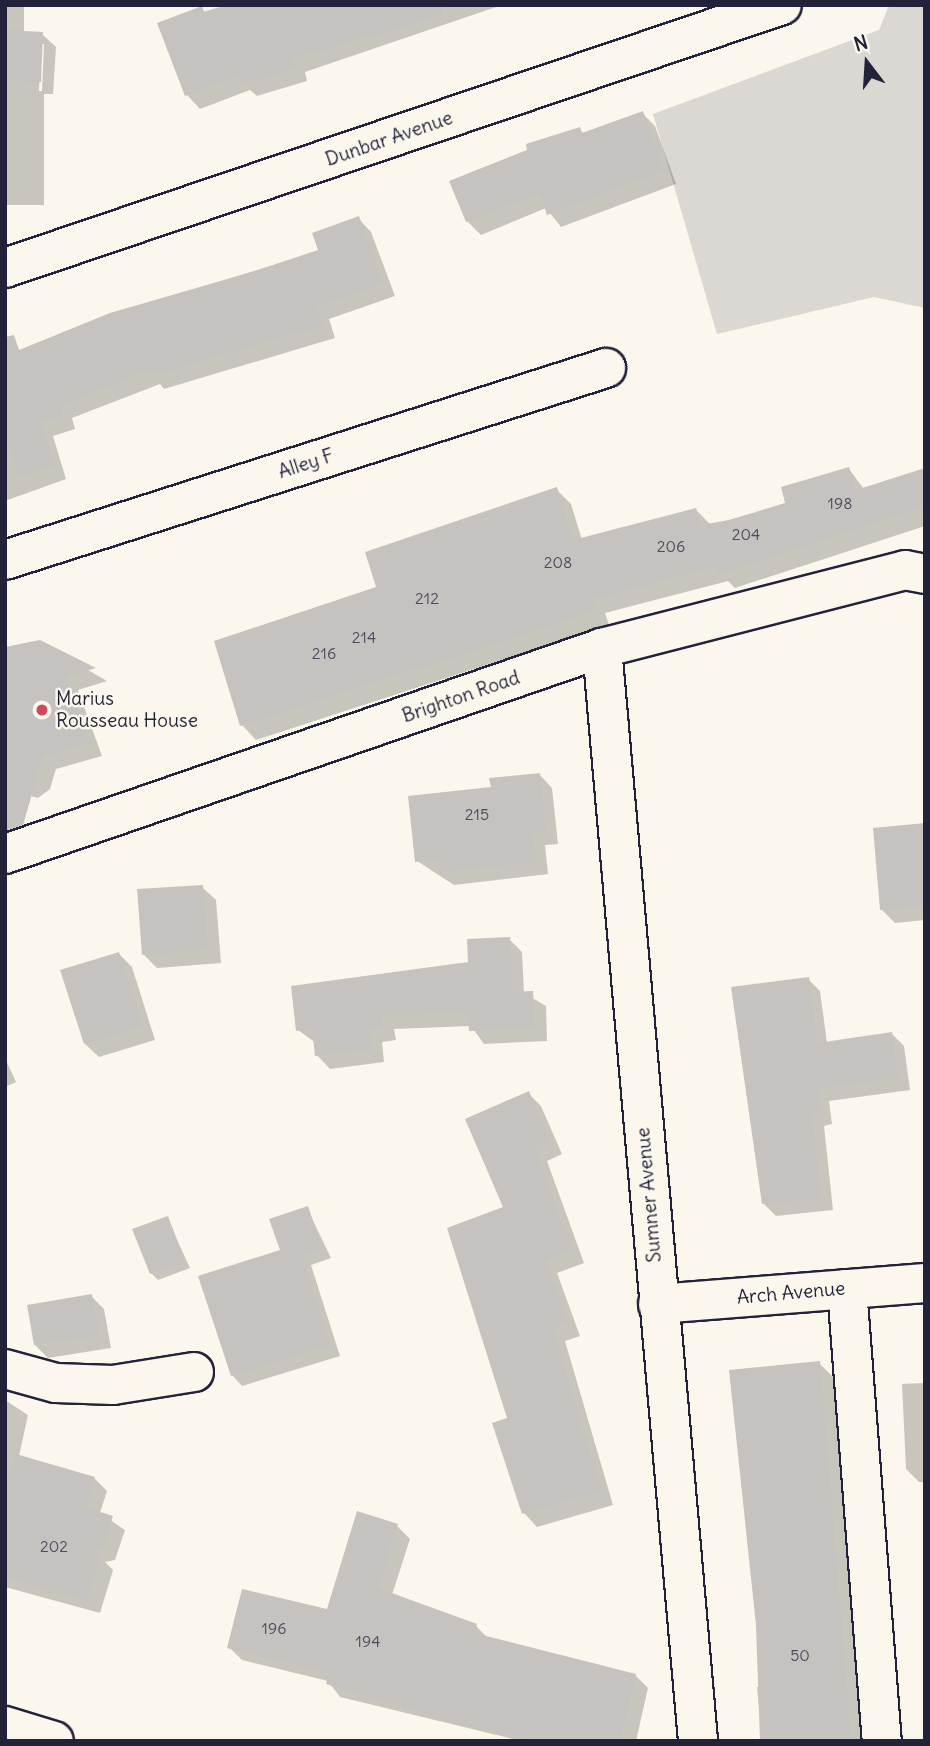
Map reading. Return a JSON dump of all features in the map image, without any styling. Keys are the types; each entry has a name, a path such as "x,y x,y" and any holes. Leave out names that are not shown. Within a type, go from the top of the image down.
{"street":[{"name":"Dunbar Avenue","path":"5,268 777,7"},
{"name":"Alley F","path":"5,560 606,368"},
{"name":"Brighton Road","path":"5,854 602,648 905,570 925,574"},
{"name":"Sumner Avenue","path":"602,648 698,1741"},
{"name":"Arch Avenue","path":"658,1304 925,1283"},
{"path":"847,1289 882,1741"},
{"path":"5,1369 56,1383 113,1385 194,1372"},
{"path":"5,1726 54,1741"}],"shaded area":[{"path":"889,5 925,5 925,308 874,297 717,334 653,114 879,30"}],"building":[{"path":"234,5 442,5 443,15 293,59 295,68 242,84 240,76 185,96 157,23 202,6 205,14"},
{"path":"5,30 43,32 41,82 5,80"},
{"path":"643,111 664,170 547,215 540,193 466,222 449,181 527,150 526,144 580,127 582,133"},
{"path":"359,216 383,283 317,306 323,325 149,376 147,371 60,405 63,416 41,423 54,466 18,477 5,435 5,337 14,335 19,350 110,313 318,250 312,233"},
{"path":"849,467 856,490 925,468 925,507 719,574 717,566 592,599 596,611 240,726 214,641 376,587 365,552 557,487 573,540 696,508 701,525 729,520 785,503 781,487"},
{"name":"Marius Rousseau House","path":"40,640 96,668 66,677 90,743 43,756 23,825 5,831 5,647"},
{"path":"540,773 546,831 532,832 536,862 439,872 438,859 415,862 408,796 491,787 489,778"},
{"path":"925,823 925,906 880,910 873,828"},
{"path":"203,885 208,950 142,955 137,889"},
{"path":"510,937 512,992 533,991 535,1029 469,1031 468,1013 382,1016 383,1027 370,1029 372,1049 315,1056 312,1029 296,1031 291,986 468,962 467,939"},
{"path":"119,952 143,1027 84,1044 60,970"},
{"path":"809,977 817,1043 892,1032 898,1078 818,1089 821,1113 812,1114 821,1198 762,1204 731,987"},
{"path":"529,1091 550,1141 535,1147 572,1250 545,1260 568,1322 553,1328 601,1491 522,1514 492,1423 507,1418 447,1228 503,1207 465,1119"},
{"path":"308,1206 322,1248 302,1255 331,1346 231,1376 198,1276 280,1250 269,1219"},
{"path":"168,1216 185,1261 150,1274 132,1229"},
{"path":"92,1294 99,1335 34,1345 27,1305"},
{"path":"820,1361 851,1741 760,1741 756,1625 729,1370"},
{"path":"16,1454 95,1477 85,1507 113,1516 103,1548 86,1552 101,1555 87,1601 5,1577 5,1489"},
{"path":"357,1511 398,1524 378,1588 477,1624 474,1633 636,1674 620,1741 545,1741 446,1721 326,1684 329,1673 227,1648 242,1589 327,1609"}],"place":[{"name":"Marius Rousseau House","path":"42,710"}]}
